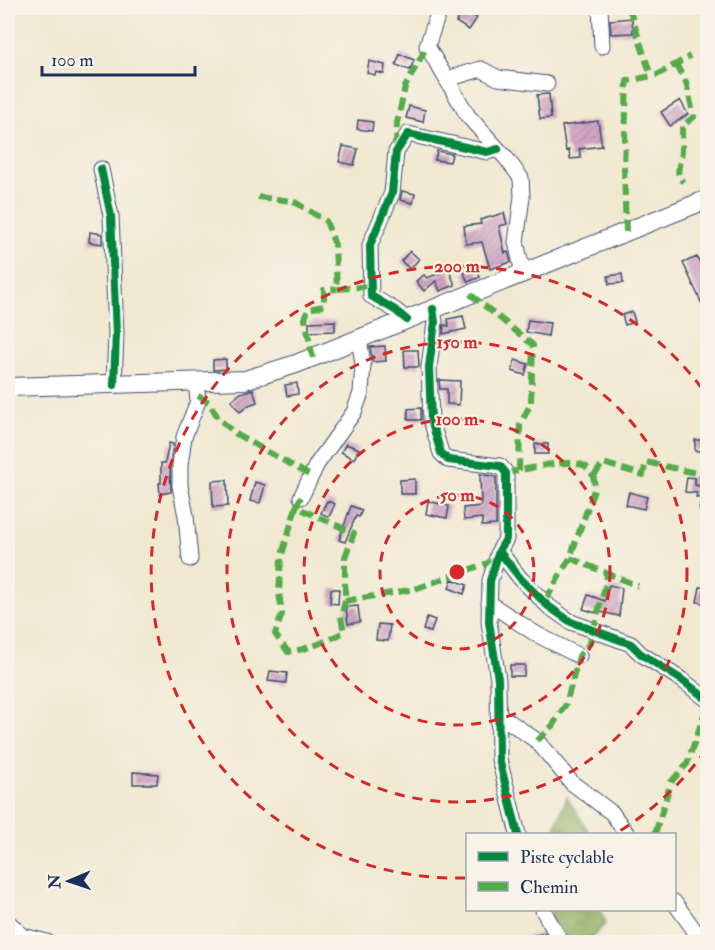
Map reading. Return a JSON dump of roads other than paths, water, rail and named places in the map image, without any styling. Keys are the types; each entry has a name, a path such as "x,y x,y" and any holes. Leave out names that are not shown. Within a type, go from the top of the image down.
{"main road":[{"path":"8,387 245,380 296,364 708,199"}],"street":[{"path":"440,8 427,46 468,116 521,178 522,197 516,242 523,273"},
{"path":"600,8 602,46"},
{"path":"447,79 481,69 498,78 547,84"},
{"path":"407,320 395,309 372,296 371,286 370,245 374,232 386,212 392,193 396,152 408,134 487,152 498,149"},
{"path":"101,169 111,216 116,333 114,385"},
{"path":"433,309 435,322 429,367 431,420 441,453 448,460 500,466 506,473 506,539 499,551 490,581 489,622 498,679 499,759 518,833"},
{"path":"302,497 317,464 354,412 361,393 363,364 359,339"},
{"path":"190,559 186,516 180,486 180,465 184,437 198,401 196,382"},
{"path":"499,551 520,578 548,606 571,622 631,644 641,654 708,700"},
{"path":"489,603 536,634 579,656"},
{"path":"498,714 537,741 572,783 612,813 626,833"},
{"path":"676,903 703,942"},
{"path":"544,911 561,942"},
{"path":"8,922 23,936 47,942"}]}
